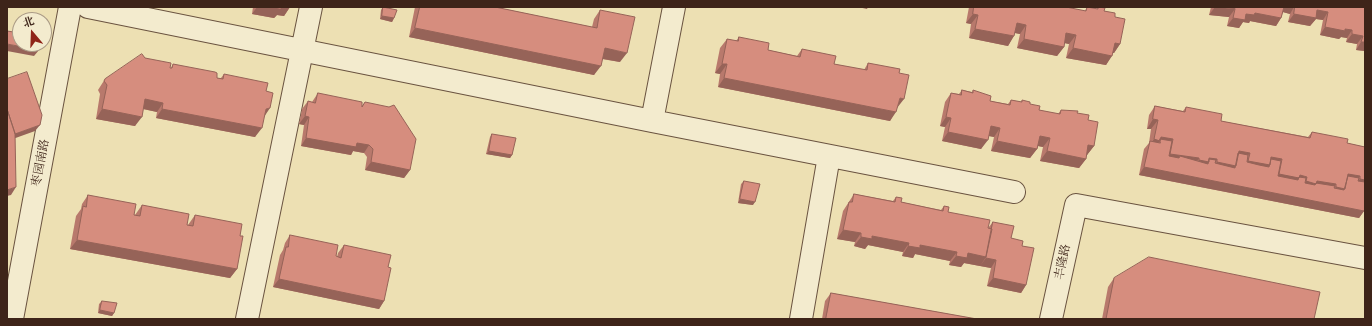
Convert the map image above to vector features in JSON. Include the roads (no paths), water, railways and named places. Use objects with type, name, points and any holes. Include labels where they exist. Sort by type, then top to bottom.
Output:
[{"type":"street","name":"枣园南路","points":[[12,319],[70,7]]},
{"type":"street","points":[[88,7],[652,121],[1014,192]]},
{"type":"street","points":[[247,319],[311,7]]},
{"type":"street","points":[[652,121],[674,7]]},
{"type":"street","points":[[801,319],[829,156]]},
{"type":"street","name":"丰隆路","points":[[1051,319],[1076,205],[1365,258]]}]
